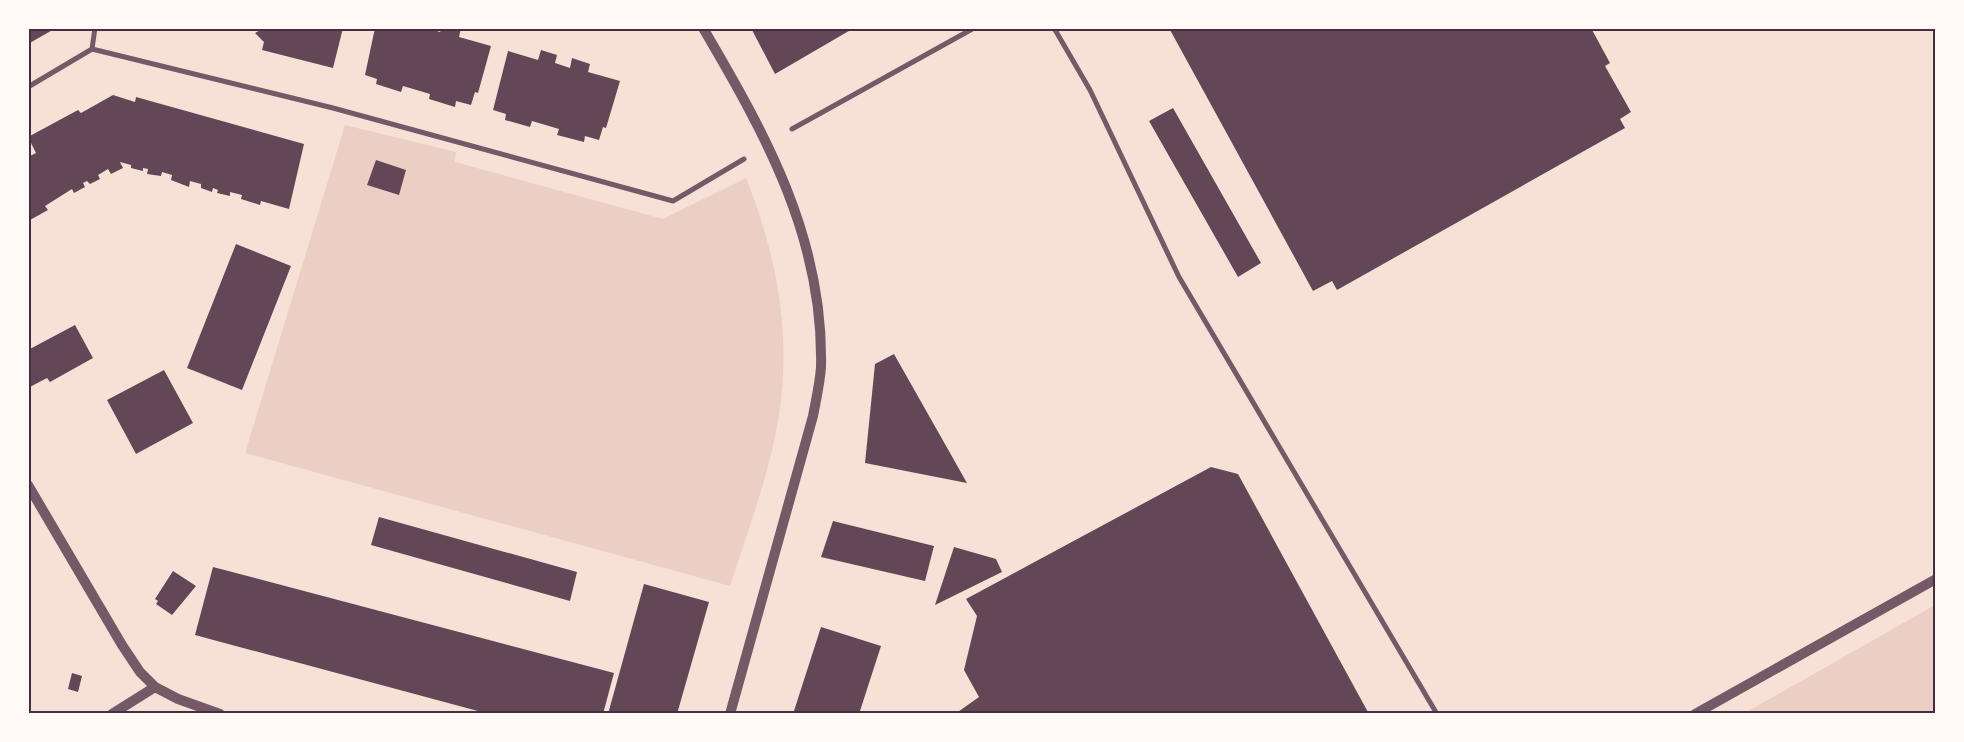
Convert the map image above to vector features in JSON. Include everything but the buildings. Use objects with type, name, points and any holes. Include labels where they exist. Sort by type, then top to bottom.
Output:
[{"type":"street","points":[[92,49],[94,28]]},
{"type":"street","points":[[703,28],[769,144],[792,198],[814,276],[821,368],[813,417],[730,714]]},
{"type":"street","points":[[792,129],[974,28]]},
{"type":"street","points":[[1054,28],[1090,90],[1179,277],[1437,714]]},
{"type":"street","points":[[28,87],[92,49],[333,108],[673,201],[744,159]]},
{"type":"street","points":[[28,485],[140,672],[155,687],[178,699],[220,714]]},
{"type":"street","points":[[1695,714],[1935,579]]},
{"type":"street","points":[[112,714],[155,687]]},
{"type":"shaded area","points":[[345,125],[456,152],[455,162],[663,219],[746,178],[766,235],[779,294],[784,354],[783,384],[770,458],[730,586],[245,453]]},
{"type":"shaded area","points":[[1935,605],[1935,713],[1745,713]]}]
